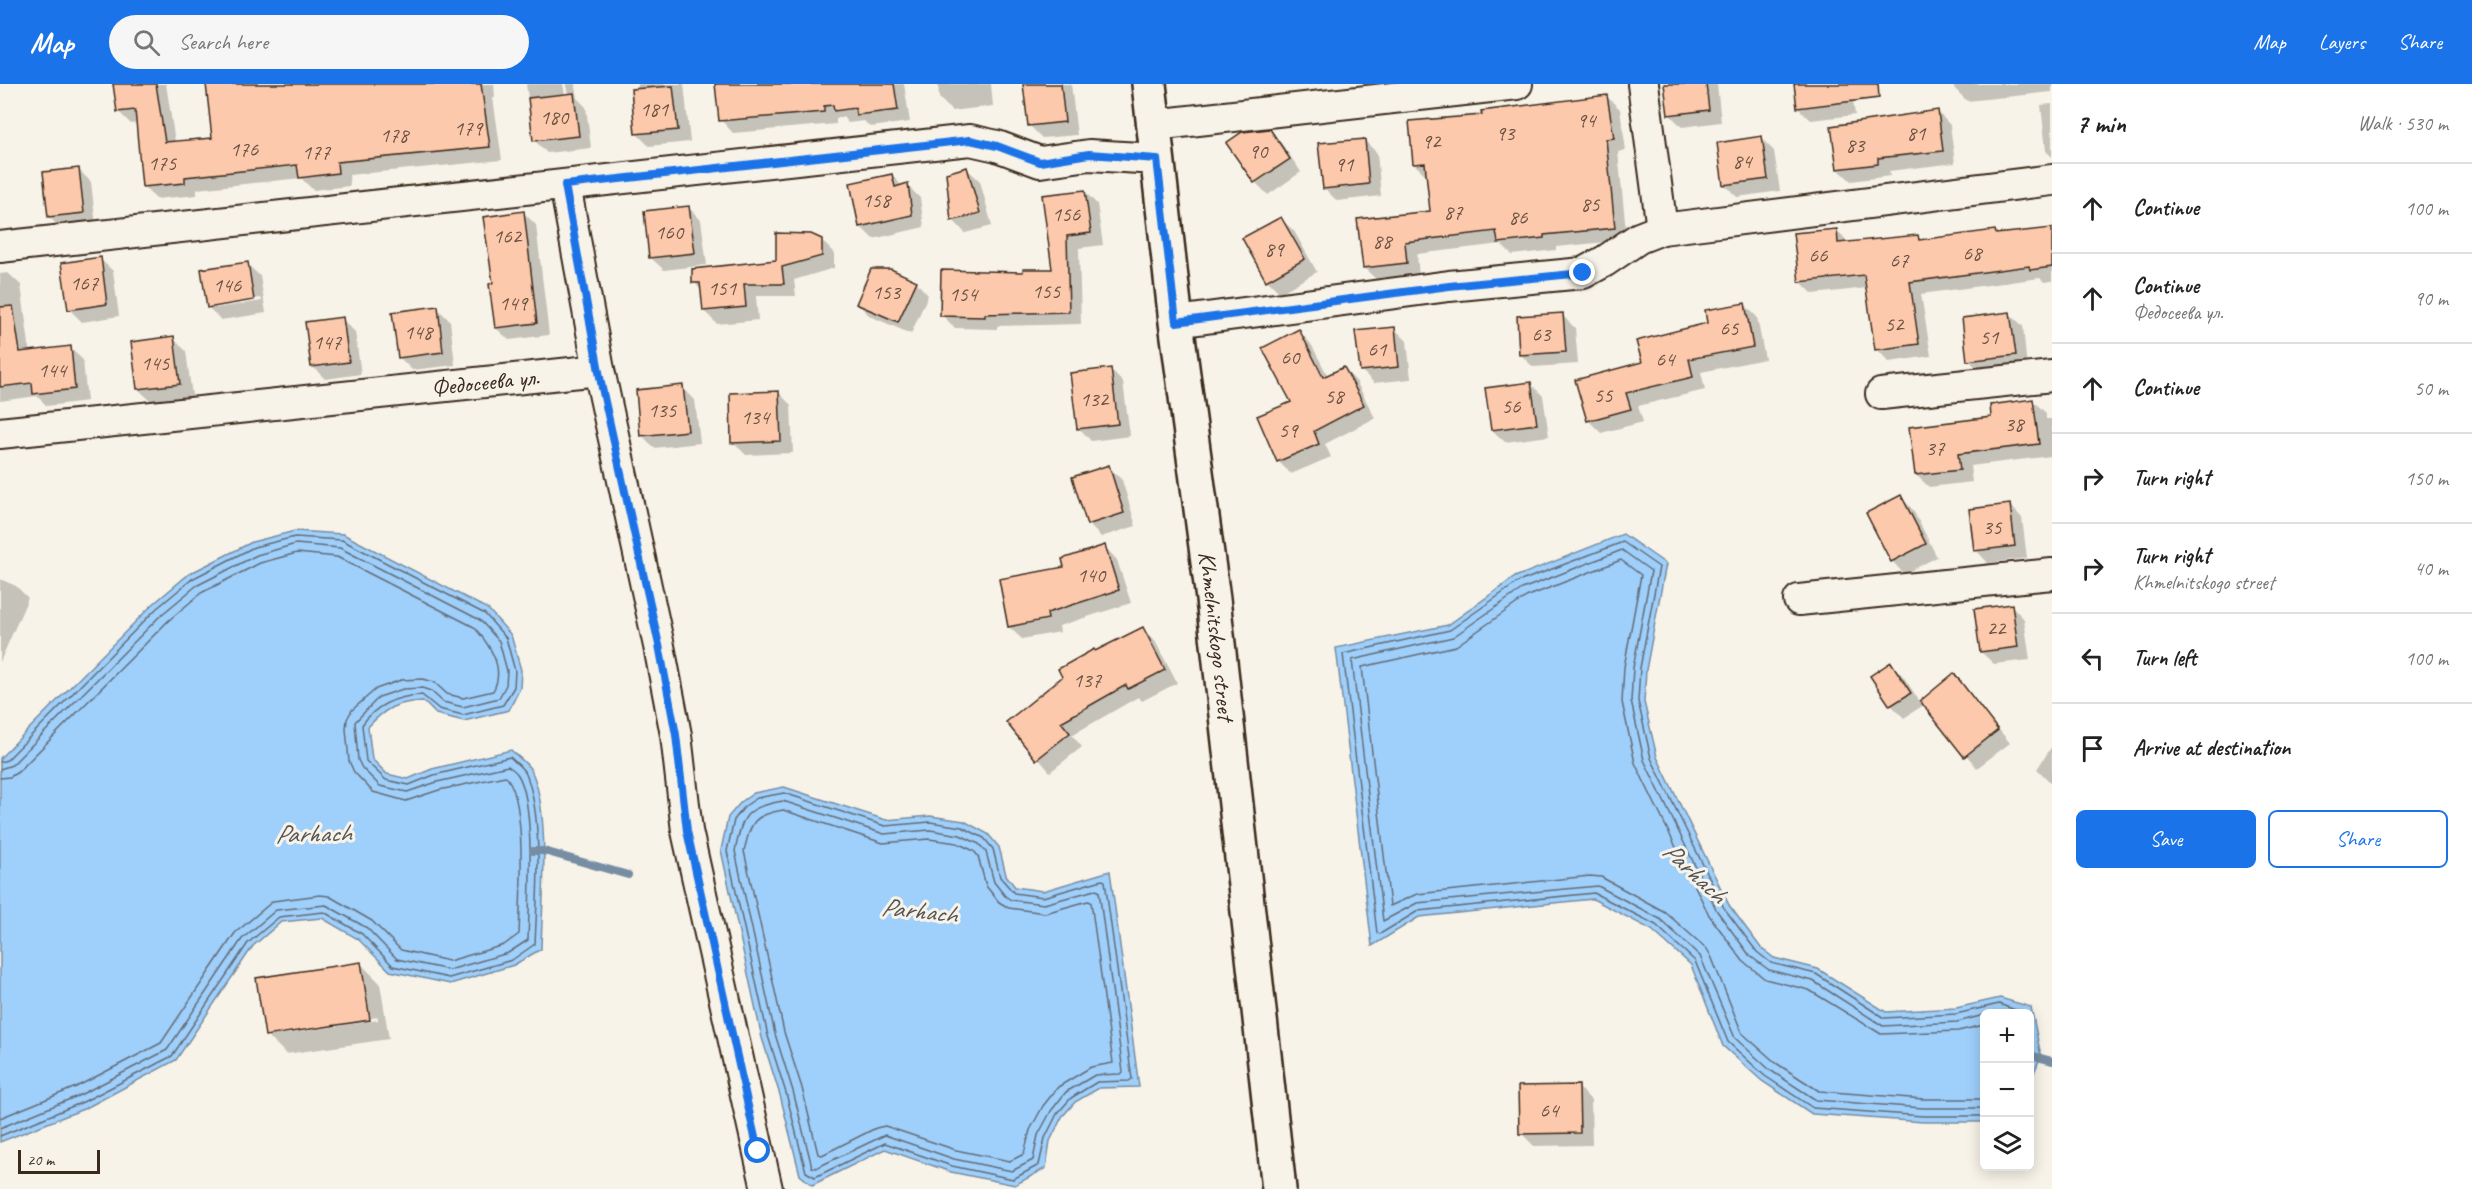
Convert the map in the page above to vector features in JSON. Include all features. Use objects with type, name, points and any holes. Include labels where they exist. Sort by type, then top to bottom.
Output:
[{"type":"street","name":"Khmelnitskogo street","points":[[1149,84],[1176,322],[1213,599],[1279,1189]]},
{"type":"street","points":[[1154,125],[1517,84]]},
{"type":"street","points":[[1643,84],[1662,229]]},
{"type":"street","points":[[0,247],[970,140],[997,146],[1040,162],[1089,154],[1157,159]]},
{"type":"street","points":[[1176,322],[1449,286],[1583,273],[1639,238],[1662,229],[2052,180]]},
{"type":"street","points":[[565,185],[599,370],[659,645],[676,735],[687,831],[767,1189]]},
{"type":"street","name":"Федосеева ул.","points":[[0,433],[599,370]]},
{"type":"street","points":[[1881,394],[2052,376]]},
{"type":"street","points":[[1799,600],[2052,574]]},
{"type":"water","points":[[295,531],[343,534],[488,609],[511,635],[521,670],[520,688],[509,710],[464,721],[436,714],[423,701],[414,702],[392,707],[368,727],[372,759],[387,774],[408,779],[432,769],[511,750],[529,767],[537,787],[543,832],[544,883],[541,949],[514,965],[450,984],[390,971],[358,939],[322,918],[281,922],[253,946],[176,1060],[86,1108],[0,1142],[0,758],[152,605],[189,574],[252,542]]},
{"type":"water","points":[[1623,534],[1666,564],[1646,670],[1644,702],[1657,757],[1729,905],[1761,948],[1774,958],[1818,969],[1886,1012],[1956,1008],[2000,998],[2031,1007],[2031,1009],[1980,1009],[1980,1122],[1923,1122],[1812,1114],[1762,1081],[1723,1046],[1691,965],[1652,930],[1593,899],[1419,917],[1372,946],[1336,648],[1448,625],[1515,577]]},
{"type":"water","points":[[784,787],[886,820],[930,816],[964,821],[988,834],[999,847],[1006,875],[1015,887],[1043,891],[1110,871],[1139,1087],[1099,1088],[1075,1102],[1062,1117],[1050,1141],[1046,1168],[1015,1185],[951,1172],[885,1149],[812,1185],[800,1175],[780,1095],[762,1038],[721,850],[728,817],[741,802],[754,793]]},
{"type":"water","points":[[2034,1022],[2041,1056],[2034,1073]]},
{"type":"building","points":[[113,84],[156,84],[165,142],[212,138],[206,84],[481,84],[490,147],[337,162],[338,173],[299,178],[297,165],[185,177],[185,183],[142,187],[135,110],[117,112]]},
{"type":"building","points":[[715,84],[894,84],[898,110],[856,115],[855,108],[834,111],[833,105],[824,106],[824,112],[719,121]]},
{"type":"building","points":[[1023,84],[1061,84],[1065,122],[1028,126]]},
{"type":"building","points":[[1664,84],[1706,84],[1709,110],[1668,115]]},
{"type":"building","points":[[1794,84],[1878,84],[1879,98],[1797,108]]},
{"type":"building","points":[[673,86],[678,130],[635,134],[631,89]]},
{"type":"building","points":[[574,93],[579,136],[533,141],[528,98]]},
{"type":"building","points":[[1607,95],[1614,138],[1606,139],[1615,228],[1544,235],[1544,238],[1498,243],[1496,231],[1405,242],[1407,263],[1363,268],[1357,219],[1430,211],[1425,163],[1413,164],[1409,121],[1482,115],[1481,111]]},
{"type":"building","points":[[1938,110],[1943,151],[1878,158],[1878,164],[1837,169],[1831,126]]},
{"type":"building","points":[[1270,129],[1290,159],[1254,183],[1226,143],[1242,132]]},
{"type":"building","points":[[1762,136],[1768,179],[1723,185],[1717,143]]},
{"type":"building","points":[[1365,139],[1369,184],[1323,189],[1318,143]]},
{"type":"building","points":[[967,167],[980,213],[951,221],[946,173]]},
{"type":"building","points":[[79,168],[84,213],[48,217],[43,172]]},
{"type":"building","points":[[892,174],[895,187],[908,183],[912,215],[859,227],[850,183]]},
{"type":"building","points":[[1085,190],[1091,233],[1067,236],[1069,312],[985,314],[985,317],[940,316],[941,270],[1023,272],[1023,269],[1052,269],[1042,195]]},
{"type":"building","points":[[689,206],[695,253],[649,258],[644,211]]},
{"type":"building","points":[[524,211],[537,323],[495,328],[489,284],[493,283],[483,217]]},
{"type":"building","points":[[1281,217],[1305,259],[1266,281],[1242,238]]},
{"type":"building","points":[[2052,228],[2052,267],[2030,270],[2029,266],[1910,282],[1919,344],[1875,350],[1864,275],[1799,282],[1793,233],[1837,229],[1838,243],[1918,235],[1919,240],[1995,230],[1996,234]]},
{"type":"building","points":[[776,233],[811,234],[822,239],[822,256],[782,267],[784,284],[744,284],[746,307],[703,311],[700,283],[692,283],[692,269],[776,260]]},
{"type":"building","points":[[101,257],[107,304],[68,310],[61,263]]},
{"type":"building","points":[[248,262],[254,300],[207,308],[201,269]]},
{"type":"building","points":[[871,269],[891,269],[917,281],[898,322],[856,304]]},
{"type":"building","points":[[1745,303],[1753,347],[1689,359],[1693,377],[1626,393],[1631,409],[1587,421],[1575,380],[1642,362],[1636,341],[1707,323],[1705,310]]},
{"type":"building","points":[[13,306],[20,352],[71,346],[75,389],[33,394],[32,383],[0,387],[0,307]]},
{"type":"building","points":[[438,306],[443,352],[398,358],[392,312]]},
{"type":"building","points":[[2010,312],[2016,355],[1967,361],[1962,318]]},
{"type":"building","points":[[1563,313],[1566,352],[1519,355],[1517,316]]},
{"type":"building","points":[[343,317],[349,362],[311,367],[305,322]]},
{"type":"building","points":[[1395,327],[1399,367],[1360,371],[1355,331]]},
{"type":"building","points":[[1299,329],[1323,377],[1344,367],[1364,405],[1314,431],[1319,444],[1277,462],[1257,416],[1291,402],[1262,348]]},
{"type":"building","points":[[174,336],[180,384],[137,389],[131,342]]},
{"type":"building","points":[[1111,368],[1118,424],[1077,429],[1070,373]]},
{"type":"building","points":[[1531,382],[1537,424],[1491,430],[1485,388]]},
{"type":"building","points":[[683,385],[688,431],[640,436],[636,390]]},
{"type":"building","points":[[779,391],[781,441],[731,443],[730,393]]},
{"type":"building","points":[[2033,399],[2039,444],[1958,454],[1960,470],[1915,475],[1909,427],[1991,417],[1990,405]]},
{"type":"building","points":[[1109,465],[1124,513],[1087,525],[1072,477]]},
{"type":"building","points":[[1901,495],[1926,544],[1891,562],[1866,513]]},
{"type":"building","points":[[2010,504],[2015,546],[1974,551],[1969,509]]},
{"type":"building","points":[[1105,545],[1119,590],[1047,613],[1048,619],[1008,627],[999,579],[1064,567],[1062,559]]},
{"type":"building","points":[[2012,604],[2018,647],[1980,652],[1974,609]]},
{"type":"building","points":[[1143,627],[1165,670],[1128,689],[1126,685],[1061,722],[1070,733],[1036,760],[1006,722],[1062,677],[1058,669],[1094,649],[1095,651]]},
{"type":"building","points":[[1891,662],[1911,693],[1890,706],[1870,676]]},
{"type":"building","points":[[1954,673],[1998,730],[1964,757],[1920,701]]},
{"type":"building","points":[[361,962],[370,1020],[265,1036],[256,978]]},
{"type":"building","points":[[1579,1085],[1580,1133],[1519,1134],[1518,1086]]},
{"type":"waterway","name":"Parhach","points":[[533,851],[544,851],[628,875]]},
{"type":"waterway","name":"Parhach","points":[[2034,1056],[2052,1061]]},
{"type":"route","points":[[758,1151],[687,831],[676,735],[659,645],[602,388],[565,185],[970,140],[997,146],[1040,162],[1089,154],[1157,159],[1176,322],[1449,286],[1583,273]]}]
